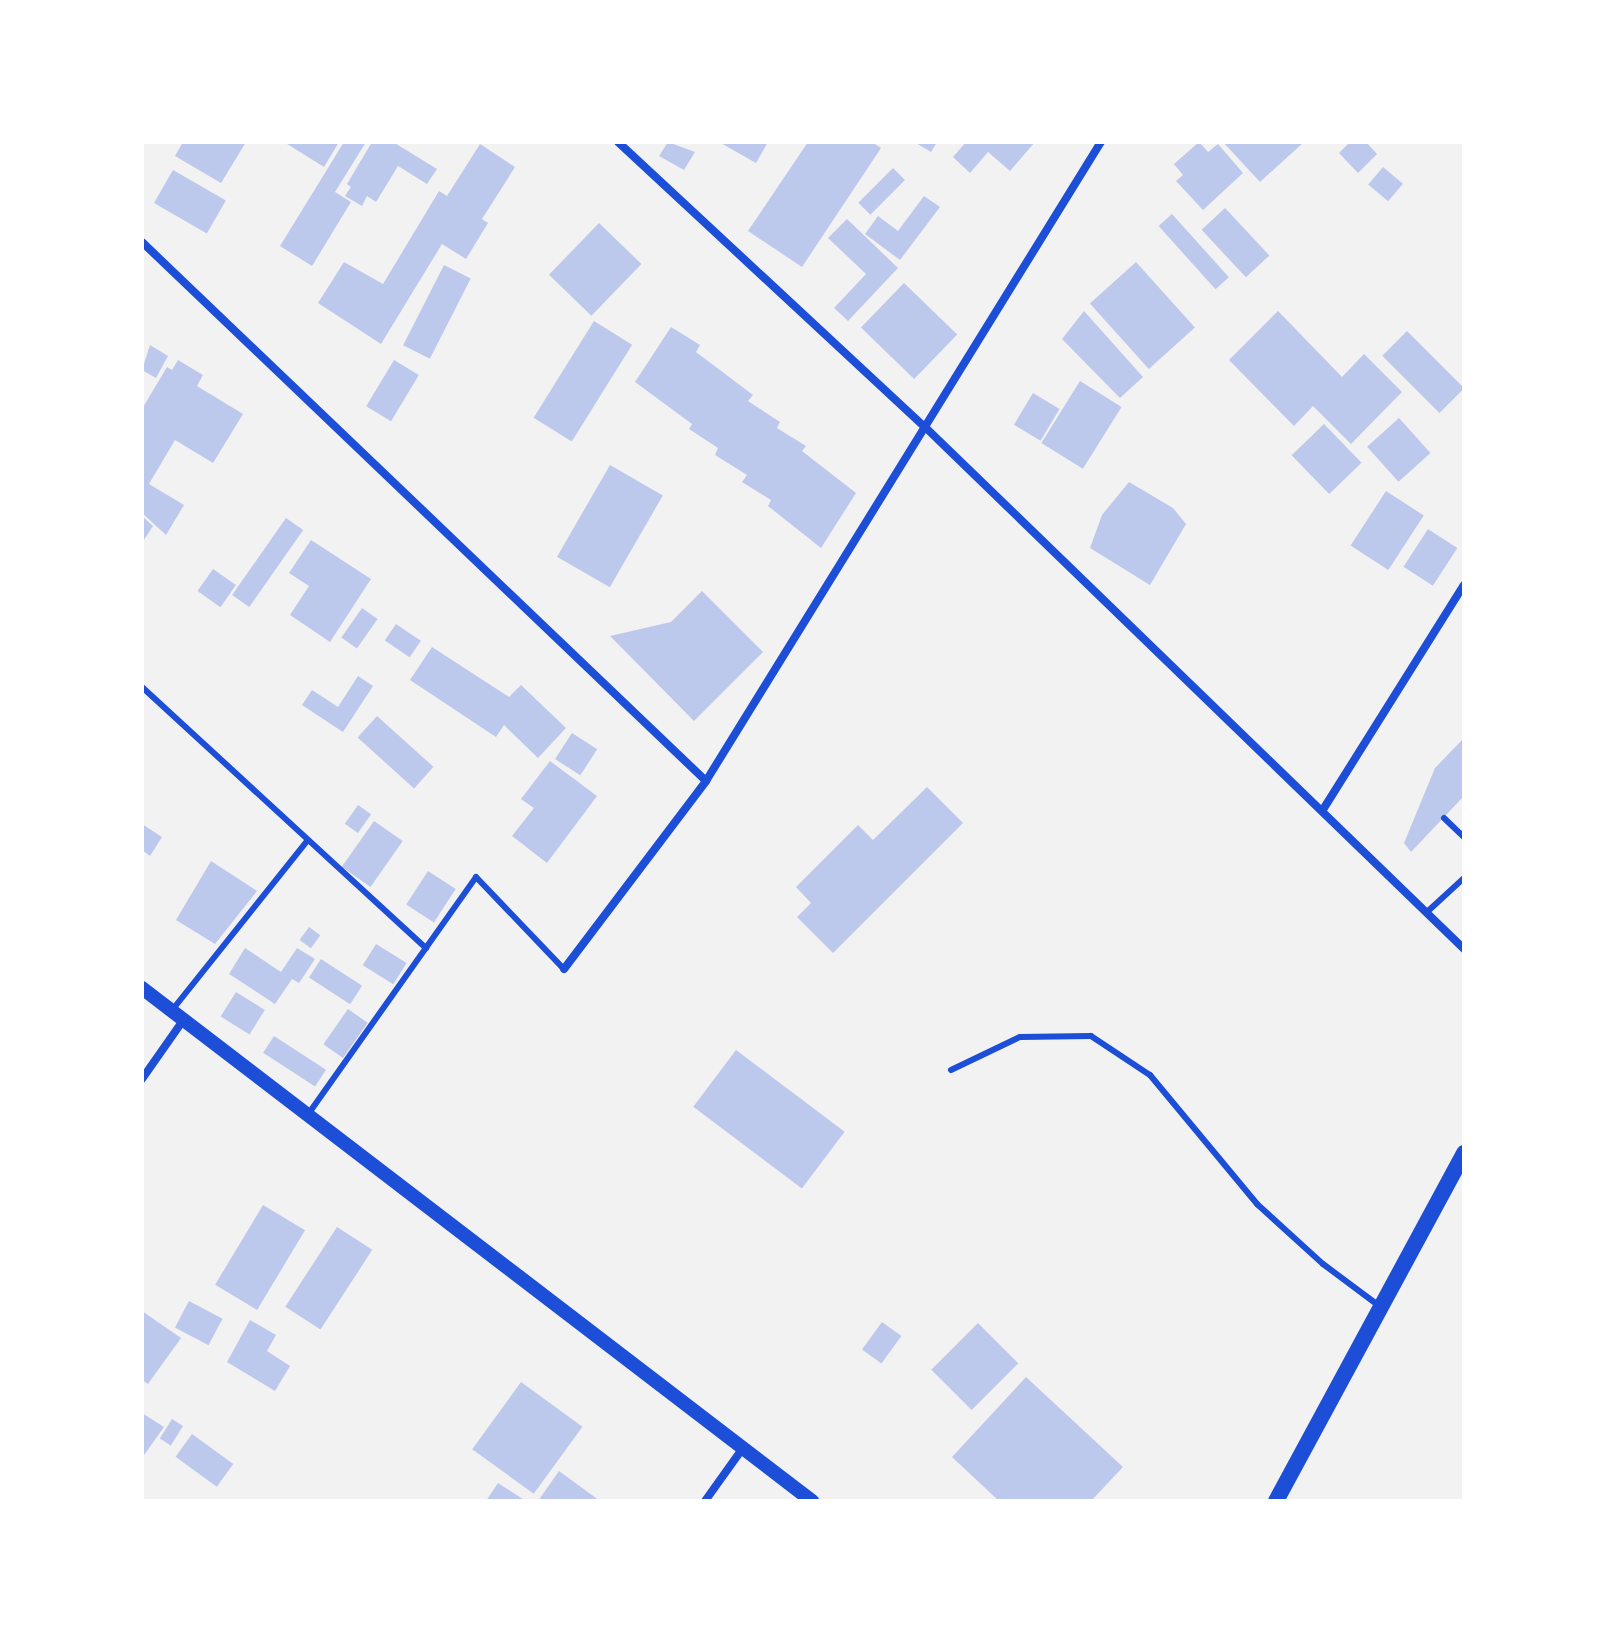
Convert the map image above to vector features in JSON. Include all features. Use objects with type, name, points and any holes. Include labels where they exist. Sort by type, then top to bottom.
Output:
[{"type":"main road","points":[[1276,1501],[1464,1153]]},
{"type":"street","points":[[618,142],[924,426],[1324,808],[1464,949]]},
{"type":"street","points":[[564,969],[706,781],[1101,142]]},
{"type":"street","points":[[142,242],[706,781]]},
{"type":"street","points":[[1324,808],[1464,585]]},
{"type":"street","points":[[142,988],[812,1501]]},
{"type":"street","points":[[142,1079],[178,1014]]},
{"type":"street","points":[[705,1501],[743,1448]]},
{"type":"lane","points":[[142,687],[426,948]]},
{"type":"lane","points":[[1444,818],[1464,837]]},
{"type":"lane","points":[[178,1014],[308,840]]},
{"type":"lane","points":[[309,1113],[476,877],[564,969]]},
{"type":"lane","points":[[1427,912],[1464,878]]},
{"type":"lane","points":[[951,1070],[1020,1037],[1091,1036],[1150,1075],[1257,1204],[1323,1264],[1381,1307]]},
{"type":"building","points":[[183,142],[246,142],[221,183],[175,156]]},
{"type":"building","points":[[284,142],[339,142],[324,167]]},
{"type":"building","points":[[344,142],[366,142],[335,192],[351,202],[312,266],[280,246]]},
{"type":"building","points":[[372,142],[393,142],[437,169],[427,184],[398,166],[376,202],[367,196],[362,206],[345,196],[351,187],[347,184]]},
{"type":"building","points":[[668,142],[695,152],[684,170],[659,156]]},
{"type":"building","points":[[719,142],[768,142],[756,163]]},
{"type":"building","points":[[808,142],[872,142],[881,148],[802,267],[748,231]]},
{"type":"building","points":[[914,142],[937,142],[931,152]]},
{"type":"building","points":[[966,142],[1035,142],[1010,171],[988,152],[970,173],[953,157]]},
{"type":"building","points":[[1199,142],[1208,152],[1218,144],[1243,173],[1203,210],[1176,181],[1183,175],[1174,164]]},
{"type":"building","points":[[1223,142],[1304,142],[1260,182]]},
{"type":"building","points":[[1350,142],[1366,142],[1377,154],[1358,173],[1339,153]]},
{"type":"building","points":[[480,144],[515,167],[482,219],[488,223],[466,259],[442,244],[381,344],[318,303],[344,262],[383,284],[439,191],[447,196]]},
{"type":"building","points":[[1383,167],[1403,184],[1388,201],[1368,185]]},
{"type":"building","points":[[893,168],[905,180],[870,215],[858,203]]},
{"type":"building","points":[[173,170],[226,200],[207,233],[154,203]]},
{"type":"building","points":[[924,196],[940,207],[900,260],[865,234],[878,216],[898,231]]},
{"type":"building","points":[[1225,208],[1269,256],[1246,277],[1202,230]]},
{"type":"building","points":[[1172,214],[1229,277],[1215,289],[1159,226]]},
{"type":"building","points":[[847,219],[898,268],[848,321],[834,308],[866,274],[828,238]]},
{"type":"building","points":[[599,223],[641,264],[591,316],[549,275]]},
{"type":"building","points":[[1136,262],[1195,327],[1149,369],[1090,303]]},
{"type":"building","points":[[444,265],[471,279],[430,359],[403,345]]},
{"type":"building","points":[[904,283],[957,334],[914,379],[861,328]]},
{"type":"building","points":[[1084,311],[1143,377],[1120,398],[1062,339]]},
{"type":"building","points":[[1278,311],[1342,377],[1364,354],[1402,392],[1351,444],[1313,406],[1294,426],[1229,360]]},
{"type":"building","points":[[594,321],[632,345],[572,442],[534,418]]},
{"type":"building","points":[[671,327],[700,345],[696,352],[753,395],[748,401],[780,422],[777,428],[806,446],[802,451],[856,493],[821,548],[768,506],[771,500],[742,482],[747,475],[715,455],[718,448],[689,429],[692,424],[635,382]]},
{"type":"building","points":[[1407,331],[1464,388],[1440,413],[1382,356]]},
{"type":"building","points":[[150,345],[168,356],[156,378],[142,370]]},
{"type":"building","points":[[178,360],[203,375],[197,386],[243,414],[213,463],[175,440],[149,484],[184,505],[166,535],[142,513],[142,409],[167,367],[172,370]]},
{"type":"building","points":[[394,360],[419,375],[391,421],[366,406]]},
{"type":"building","points":[[1080,381],[1122,407],[1083,469],[1041,443]]},
{"type":"building","points":[[1033,393],[1060,409],[1041,441],[1014,425]]},
{"type":"building","points":[[1399,418],[1430,453],[1398,482],[1367,447]]},
{"type":"building","points":[[1324,424],[1362,463],[1329,494],[1292,455]]},
{"type":"building","points":[[610,465],[663,496],[610,587],[557,557]]},
{"type":"building","points":[[1129,482],[1173,508],[1186,524],[1150,585],[1090,548],[1102,515]]},
{"type":"building","points":[[1386,491],[1424,516],[1388,570],[1351,546]]},
{"type":"building","points":[[142,516],[153,526],[142,543]]},
{"type":"building","points":[[286,518],[303,530],[249,607],[232,595]]},
{"type":"building","points":[[1428,529],[1457,548],[1433,586],[1403,567]]},
{"type":"building","points":[[311,540],[371,579],[330,642],[290,615],[309,586],[289,573]]},
{"type":"building","points":[[213,569],[236,585],[220,607],[198,591]]},
{"type":"building","points":[[702,591],[763,652],[694,721],[610,636],[671,622]]},
{"type":"building","points":[[362,608],[378,619],[357,648],[341,637]]},
{"type":"building","points":[[396,624],[421,641],[410,657],[385,641]]},
{"type":"building","points":[[432,647],[509,697],[521,685],[566,728],[538,758],[504,725],[496,737],[410,680]]},
{"type":"building","points":[[358,676],[373,686],[343,732],[302,705],[312,690],[338,707]]},
{"type":"building","points":[[377,716],[433,767],[414,788],[358,738]]},
{"type":"building","points":[[572,733],[597,749],[580,775],[555,759]]},
{"type":"building","points":[[1464,738],[1464,796],[1411,852],[1404,843],[1435,768]]},
{"type":"building","points":[[550,761],[597,796],[547,863],[512,836],[534,808],[521,799]]},
{"type":"building","points":[[927,787],[963,823],[833,953],[797,917],[811,903],[796,887],[858,825],[873,840]]},
{"type":"building","points":[[358,805],[371,814],[358,833],[345,824]]},
{"type":"building","points":[[374,821],[403,841],[371,887],[342,867]]},
{"type":"building","points":[[142,824],[162,837],[150,856],[142,850]]},
{"type":"building","points":[[211,861],[257,891],[215,944],[176,920]]},
{"type":"building","points":[[428,871],[456,889],[434,923],[406,905]]},
{"type":"building","points":[[309,927],[320,935],[311,948],[300,940]]},
{"type":"building","points":[[376,944],[407,963],[393,984],[363,965]]},
{"type":"building","points":[[245,948],[281,972],[297,948],[315,959],[299,983],[292,979],[275,1004],[229,974]]},
{"type":"building","points":[[321,959],[362,986],[350,1004],[309,977]]},
{"type":"building","points":[[236,992],[265,1010],[249,1035],[221,1017]]},
{"type":"building","points":[[348,1009],[368,1023],[343,1058],[323,1044]]},
{"type":"building","points":[[274,1036],[326,1070],[315,1087],[263,1053]]},
{"type":"building","points":[[736,1050],[845,1132],[802,1189],[693,1107]]},
{"type":"building","points":[[263,1205],[305,1230],[257,1310],[215,1285]]},
{"type":"building","points":[[337,1227],[372,1250],[320,1330],[285,1307]]},
{"type":"building","points":[[189,1301],[223,1319],[208,1345],[175,1327]]},
{"type":"building","points":[[142,1311],[181,1338],[148,1384],[142,1380]]},
{"type":"building","points":[[250,1320],[276,1335],[267,1351],[290,1366],[275,1391],[227,1362]]},
{"type":"building","points":[[882,1322],[901,1336],[881,1364],[862,1350]]},
{"type":"building","points":[[978,1323],[1018,1363],[972,1410],[931,1370]]},
{"type":"building","points":[[1026,1377],[1123,1467],[1091,1501],[999,1501],[952,1457]]},
{"type":"building","points":[[521,1382],[582,1427],[534,1494],[472,1449]]},
{"type":"building","points":[[142,1413],[164,1427],[142,1458]]},
{"type":"building","points":[[172,1419],[183,1426],[171,1445],[160,1439]]},
{"type":"building","points":[[192,1434],[233,1464],[217,1487],[176,1457]]},
{"type":"building","points":[[559,1471],[600,1501],[538,1501]]},
{"type":"building","points":[[498,1483],[526,1501],[486,1501]]}]
